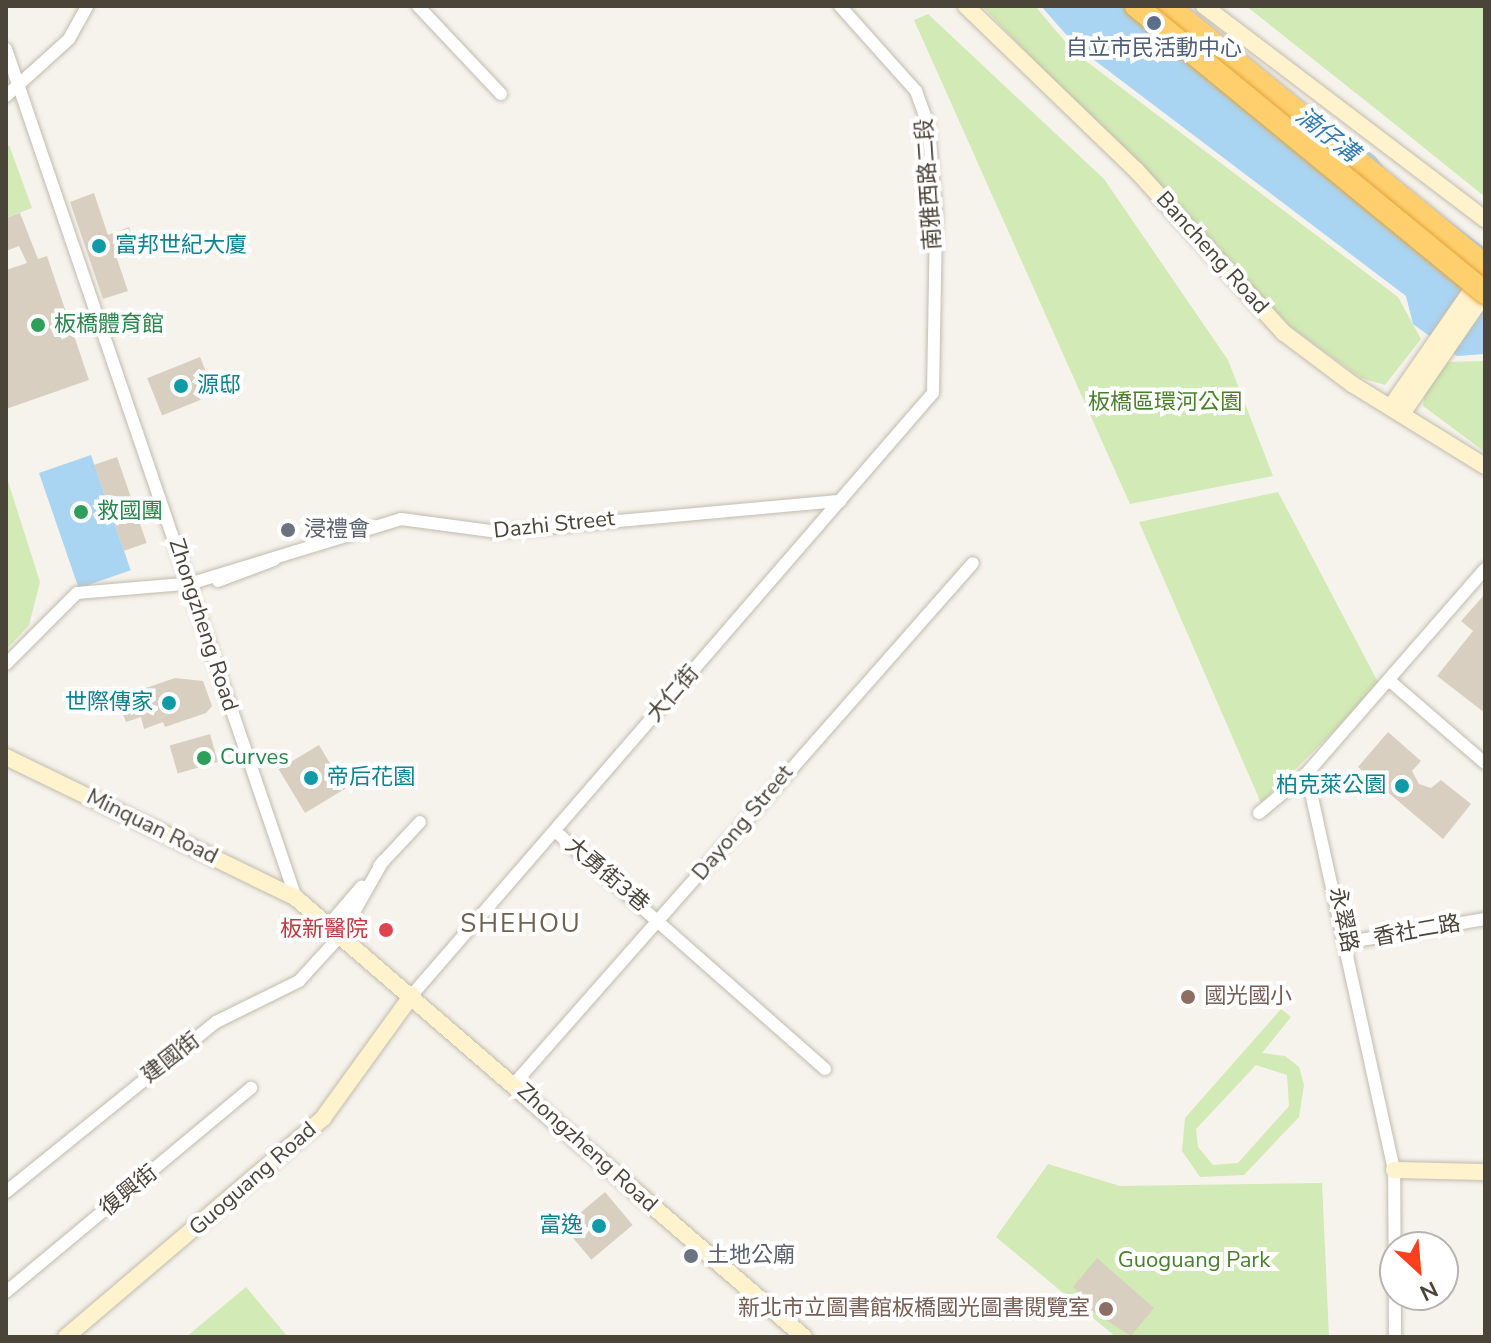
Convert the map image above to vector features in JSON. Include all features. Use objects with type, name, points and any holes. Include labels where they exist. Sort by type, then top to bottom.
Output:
[{"type":"highway","points":[[1136,6],[1485,293]]},
{"type":"highway","points":[[1168,6],[1485,268]]},
{"type":"street","points":[[6,96],[17,80],[69,39],[87,6]]},
{"type":"street","points":[[418,6],[501,94]]},
{"type":"street","name":"南雅西路二段","points":[[840,6],[916,91],[928,124],[936,214],[933,393]]},
{"type":"street","name":"Bancheng Road","points":[[966,6],[1136,170],[1284,333],[1352,384],[1398,408],[1485,466]]},
{"type":"street","points":[[1204,6],[1485,219]]},
{"type":"street","name":"Zhongzheng Road","points":[[6,49],[296,898],[412,995],[801,1336]]},
{"type":"street","points":[[1398,408],[1485,268]]},
{"type":"street","points":[[1436,347],[1485,293]]},
{"type":"street","name":"大仁街","points":[[412,995],[933,393]]},
{"type":"street","name":"Dazhi Street","points":[[6,664],[77,593],[189,584],[401,519],[498,532],[841,501]]},
{"type":"street","name":"Dayong Street","points":[[514,1084],[973,563]]},
{"type":"street","points":[[1259,813],[1307,773],[1391,682],[1485,569]]},
{"type":"street","points":[[1391,682],[1485,763]]},
{"type":"street","name":"Minquan Road","points":[[6,757],[296,898]]},
{"type":"street","name":"永翠路","points":[[1307,773],[1349,942],[1394,1170],[1395,1337]]},
{"type":"street","name":"建國街","points":[[6,1192],[216,1022],[299,981],[383,861],[420,822]]},
{"type":"street","name":"大勇街3巷","points":[[555,831],[659,919],[825,1069]]},
{"type":"street","name":"香社二路","points":[[1349,942],[1485,919]]},
{"type":"street","name":"Guoguang Road","points":[[66,1337],[323,1118],[412,995]]},
{"type":"street","name":"復興街","points":[[6,1292],[251,1088]]},
{"type":"street","points":[[1394,1170],[1485,1172]]},
{"type":"green space","points":[[982,6],[1035,6],[1074,52],[1398,297],[1421,339],[1385,385],[1361,378],[1291,327]]},
{"type":"green space","points":[[1246,6],[1485,6],[1485,197],[1386,117]]},
{"type":"green space","name":"板橋區環河公園","points":[[928,14],[1104,179],[1228,360],[1273,476],[1130,504],[914,20]]},
{"type":"green space","points":[[9,145],[32,208],[6,218],[6,148]]},
{"type":"green space","points":[[1485,361],[1485,452],[1423,406],[1426,385],[1445,362]]},
{"type":"green space","points":[[6,475],[40,582],[29,625],[6,650]]},
{"type":"green space","points":[[1278,492],[1380,686],[1261,803],[1139,522]]},
{"type":"green space","points":[[1281,1009],[1291,1017],[1262,1053],[1285,1056],[1299,1067],[1304,1085],[1299,1117],[1244,1175],[1200,1177],[1182,1151],[1185,1118]],"holes":[[[1256,1065],[1287,1075],[1289,1106],[1238,1163],[1213,1165],[1198,1147],[1196,1129]]]},
{"type":"green space","name":"Guoguang Park","points":[[1048,1164],[1120,1186],[1322,1183],[1329,1337],[1116,1337],[996,1237]]},
{"type":"green space","points":[[246,1287],[287,1336],[186,1337]]},
{"type":"water","name":"湳仔溝","points":[[1041,6],[1159,6],[1375,156],[1392,178],[1485,248],[1485,354],[1457,356],[1413,324],[1406,296],[1077,47]]},
{"type":"water","name":"救國團","points":[[91,455],[131,570],[79,588],[39,473]]},
{"type":"building","name":"富邦世紀大廈","points":[[94,193],[108,235],[129,227],[134,242],[114,250],[128,291],[103,299],[70,202]]},
{"type":"building","name":"板橋體育館","points":[[20,213],[38,259],[47,256],[89,380],[6,409],[6,270],[27,263],[19,246],[6,251],[6,218]]},
{"type":"building","name":"源邸","points":[[200,357],[215,394],[162,415],[147,378]]},
{"type":"building","points":[[117,457],[147,543],[124,551],[94,465]]},
{"type":"building","points":[[1485,594],[1485,713],[1437,676],[1473,631],[1461,621]]},
{"type":"building","name":"世際傳家","points":[[175,678],[203,681],[212,706],[206,713],[165,727],[163,722],[144,729],[141,717],[126,722],[120,706],[141,696],[140,690]]},
{"type":"building","name":"柏克萊公園","points":[[1388,732],[1421,761],[1412,771],[1419,784],[1431,788],[1441,780],[1471,804],[1443,839],[1358,767]]},
{"type":"building","points":[[210,734],[218,762],[178,773],[170,746]]},
{"type":"building","name":"帝后花園","points":[[319,745],[345,789],[305,813],[279,769]]},
{"type":"building","name":"富逸","points":[[605,1192],[633,1225],[591,1260],[564,1227]]},
{"type":"building","points":[[1097,1258],[1154,1308],[1131,1336],[1084,1306],[1089,1302],[1073,1287]]},
{"type":"place","name":"自立市民活動中心","points":[[1154,23]]},
{"type":"place","name":"富邦世紀大廈","points":[[99,246]]},
{"type":"place","name":"板橋體育館","points":[[38,325]]},
{"type":"place","name":"源邸","points":[[181,386]]},
{"type":"place","name":"救國團","points":[[81,512]]},
{"type":"place","name":"浸禮會","points":[[288,530]]},
{"type":"place","name":"世際傳家","points":[[169,703]]},
{"type":"place","name":"Curves","points":[[204,758]]},
{"type":"place","name":"帝后花園","points":[[311,778]]},
{"type":"place","name":"柏克萊公園","points":[[1402,786]]},
{"type":"place","name":"板新醫院","points":[[386,930]]},
{"type":"place","name":"國光國小","points":[[1188,997]]},
{"type":"place","name":"富逸","points":[[599,1226]]},
{"type":"place","name":"土地公廟","points":[[691,1256]]},
{"type":"place","name":"新北市立圖書館板橋國光圖書閱覽室","points":[[1106,1309]]},
{"type":"district","name":"SHEHOU","points":[[521,924]]}]
